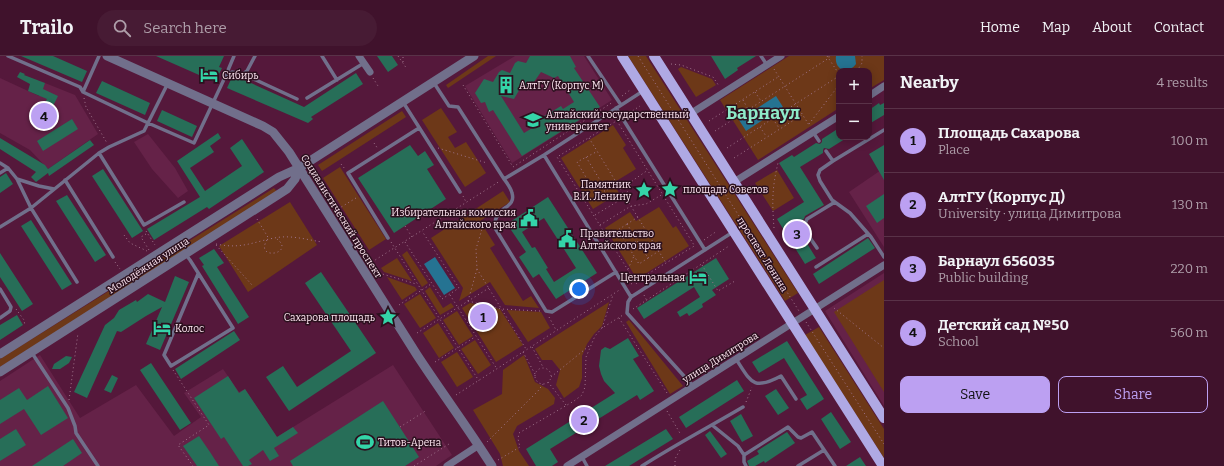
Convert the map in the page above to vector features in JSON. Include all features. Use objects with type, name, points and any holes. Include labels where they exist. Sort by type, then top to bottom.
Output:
[{"type":"main road","name":"проспект Ленина","points":[[622,56],[883,466]]},
{"type":"main road","name":"проспект Ленина","points":[[654,56],[884,418]]},
{"type":"street","name":"Социалистический проспект","points":[[107,56],[121,59],[168,84],[263,126],[273,132],[299,168],[448,402],[483,443],[495,463]]},
{"type":"street","name":"Молодёжная улица","points":[[0,354],[279,177],[299,168],[474,56]]},
{"type":"street","points":[[690,114],[781,56]]},
{"type":"street","points":[[362,59],[370,72]]},
{"type":"street","points":[[872,94],[884,86]]},
{"type":"street","points":[[734,182],[836,118]]},
{"type":"street","name":"Молодёжная улица","points":[[0,372],[287,189],[295,179],[299,168]]},
{"type":"street","name":"улица Димитрова","points":[[567,466],[884,265]]},
{"type":"street","points":[[448,466],[483,443]]},
{"type":"lane","points":[[8,56],[80,87],[83,92],[148,123],[194,142],[234,56]]},
{"type":"lane","points":[[83,92],[99,56]]},
{"type":"lane","points":[[243,74],[247,71],[254,56]]},
{"type":"lane","points":[[322,56],[338,80]]},
{"type":"lane","points":[[588,56],[621,106]]},
{"type":"lane","points":[[762,56],[769,64]]},
{"type":"lane","points":[[308,98],[338,80],[362,59]]},
{"type":"lane","points":[[226,75],[232,72],[243,74],[297,99]]},
{"type":"lane","points":[[433,82],[449,106],[458,107],[512,191],[513,197],[510,204],[497,213],[494,220],[495,228],[546,311],[552,312],[616,272]]},
{"type":"lane","points":[[0,227],[31,208],[98,153],[109,146],[144,131],[168,84]]},
{"type":"lane","points":[[504,178],[544,155],[644,90]]},
{"type":"lane","points":[[403,102],[460,192]]},
{"type":"lane","points":[[616,108],[705,250]]},
{"type":"lane","points":[[388,238],[348,173],[419,128]]},
{"type":"lane","points":[[884,130],[833,161],[820,170],[818,175],[820,181],[835,202],[850,213],[868,234],[884,257]]},
{"type":"lane","points":[[813,132],[819,141]]},
{"type":"lane","points":[[826,151],[833,161]]},
{"type":"lane","points":[[98,153],[144,225],[184,202]]},
{"type":"lane","points":[[544,155],[631,297]]},
{"type":"lane","points":[[0,163],[8,168],[17,178],[31,208],[77,282]]},
{"type":"lane","points":[[0,174],[8,168]]},
{"type":"lane","points":[[17,178],[39,186],[54,189]]},
{"type":"lane","points":[[65,180],[113,257]]},
{"type":"lane","points":[[817,248],[805,228],[805,222],[807,219],[835,202]]},
{"type":"lane","points":[[693,386],[627,313],[628,302],[631,297],[641,290],[734,232]]},
{"type":"lane","points":[[816,267],[868,234]]},
{"type":"lane","points":[[186,254],[233,328],[171,366],[164,355],[198,274]]},
{"type":"lane","points":[[0,289],[11,307],[10,311],[0,318]]},
{"type":"lane","points":[[32,352],[68,408],[76,433],[98,466]]},
{"type":"lane","points":[[736,359],[750,381],[754,383],[768,383],[781,376],[796,399]]},
{"type":"lane","points":[[642,466],[684,440],[712,426],[743,407]]},
{"type":"lane","points":[[712,426],[738,446],[744,455],[744,462],[746,466]]},
{"type":"lane","points":[[744,455],[788,427],[798,437],[802,438],[812,432],[835,466]]},
{"type":"lane","points":[[798,466],[824,450]]},
{"type":"lane","points":[[582,457],[587,466]]},
{"type":"path","points":[[398,56],[407,69]]},
{"type":"path","points":[[402,62],[403,56]]},
{"type":"path","points":[[638,56],[884,444]]},
{"type":"path","points":[[859,68],[862,63],[862,56]]},
{"type":"path","points":[[715,130],[828,57],[836,70]]},
{"type":"path","points":[[672,64],[681,65],[713,77],[719,86]]},
{"type":"path","points":[[769,64],[785,86],[813,132]]},
{"type":"path","points":[[370,72],[378,86]]},
{"type":"path","points":[[709,121],[778,77]]},
{"type":"path","points":[[727,148],[836,77]]},
{"type":"path","points":[[463,85],[513,167],[630,90]]},
{"type":"path","points":[[809,125],[836,89]]},
{"type":"path","points":[[83,92],[86,107],[109,146]]},
{"type":"path","points":[[755,92],[761,101]]},
{"type":"path","points":[[742,100],[749,109]]},
{"type":"path","points":[[640,106],[557,157],[647,301]]},
{"type":"path","points":[[734,158],[803,114]]},
{"type":"path","points":[[772,119],[779,129]]},
{"type":"path","points":[[617,121],[695,246]]},
{"type":"path","points":[[760,127],[766,137]]},
{"type":"path","points":[[589,138],[666,263]]},
{"type":"path","points":[[374,142],[380,152]]},
{"type":"path","points":[[430,145],[496,165]]},
{"type":"path","points":[[597,151],[577,162],[593,189],[598,196],[617,184]]},
{"type":"path","points":[[586,157],[606,190]]},
{"type":"path","points":[[774,228],[772,186],[778,162]]},
{"type":"path","points":[[594,216],[625,197],[632,181],[648,170]]},
{"type":"path","points":[[372,262],[504,178]]},
{"type":"path","points":[[460,192],[467,202]]},
{"type":"path","points":[[338,209],[361,194]]},
{"type":"path","points":[[600,225],[631,206],[646,204],[663,194]]},
{"type":"path","points":[[468,301],[477,269],[476,249],[482,228],[497,213]]},
{"type":"path","points":[[638,218],[618,230],[638,264],[659,251]]},
{"type":"path","points":[[257,219],[269,240]]},
{"type":"path","points":[[627,224],[648,258]]},
{"type":"path","points":[[144,225],[155,246]]},
{"type":"path","points":[[405,226],[412,237]]},
{"type":"path","points":[[405,241],[442,299],[459,288],[422,230]]},
{"type":"path","points":[[456,395],[624,287],[636,282],[717,231]]},
{"type":"path","points":[[124,235],[130,243],[149,251],[142,237],[147,233]]},
{"type":"path","points":[[607,237],[621,235]]},
{"type":"path","points":[[252,285],[216,244],[228,247],[246,246],[282,237],[322,242]]},
{"type":"path","points":[[269,240],[265,244],[266,249],[269,253],[274,254],[279,252],[281,247],[280,242],[276,238]]},
{"type":"path","points":[[388,238],[479,381]]},
{"type":"path","points":[[628,246],[637,240]]},
{"type":"path","points":[[495,463],[520,446],[518,439],[519,433],[582,395],[585,387],[586,357],[595,336],[602,328],[647,301],[729,246]]},
{"type":"path","points":[[628,269],[634,256]]},
{"type":"path","points":[[116,263],[119,267]]},
{"type":"path","points":[[702,265],[718,291],[735,281]]},
{"type":"path","points":[[477,269],[527,349]]},
{"type":"path","points":[[379,273],[418,285]]},
{"type":"path","points":[[399,305],[432,284]]},
{"type":"path","points":[[417,334],[489,288]]},
{"type":"path","points":[[449,294],[497,369]]},
{"type":"path","points":[[602,328],[614,294]]},
{"type":"path","points":[[468,301],[501,309],[546,311],[557,331]]},
{"type":"path","points":[[11,307],[17,309],[24,320],[25,326]]},
{"type":"path","points":[[834,308],[884,348]]},
{"type":"path","points":[[618,318],[668,395]]},
{"type":"path","points":[[68,408],[78,333]]},
{"type":"path","points":[[435,362],[476,336]]},
{"type":"path","points":[[550,377],[590,346]]},
{"type":"path","points":[[483,443],[538,391],[543,384],[548,382],[550,377],[549,370],[544,368],[531,347]]},
{"type":"path","points":[[523,352],[535,374],[536,380],[543,384]]},
{"type":"path","points":[[171,366],[209,425],[178,445],[193,466]]},
{"type":"path","points":[[535,374],[539,369],[544,368]]},
{"type":"path","points":[[548,382],[566,406]]},
{"type":"path","points":[[743,407],[754,383]]},
{"type":"path","points":[[663,405],[685,442],[675,459],[675,466]]},
{"type":"path","points":[[400,427],[427,410]]},
{"type":"path","points":[[414,466],[449,444]]},
{"type":"shaded area","points":[[488,56],[496,56],[448,88],[446,85]]},
{"type":"shaded area","name":"Алтайский государственный университет","points":[[515,56],[584,56],[612,100],[512,163],[465,86]]},
{"type":"shaded area","points":[[628,56],[646,56],[798,293],[785,301]]},
{"type":"shaded area","points":[[789,56],[884,56],[884,80],[872,87],[872,68],[836,68],[836,110],[758,160],[720,100]]},
{"type":"shaded area","points":[[681,67],[712,79],[716,85],[696,97],[678,69]]},
{"type":"shaded area","points":[[0,78],[39,96],[45,83],[75,95],[98,134],[48,169],[30,150],[0,133]]},
{"type":"shaded area","points":[[441,108],[457,132],[448,137],[455,148],[466,142],[486,173],[465,187],[422,120]]},
{"type":"shaded area","points":[[402,111],[406,117],[322,171],[318,165]]},
{"type":"shaded area","points":[[613,125],[626,145],[623,148],[636,169],[613,183],[619,193],[593,209],[561,158]]},
{"type":"shaded area","points":[[148,134],[175,168],[188,191],[178,198],[152,169],[134,142]]},
{"type":"shaded area","points":[[340,167],[386,239],[369,250],[323,178]]},
{"type":"shaded area","points":[[884,168],[884,247],[849,192]]},
{"type":"shaded area","points":[[777,170],[794,198],[773,211],[755,183]]},
{"type":"shaded area","points":[[274,188],[277,192],[0,367],[0,359]]},
{"type":"shaded area","points":[[503,191],[510,202],[480,221],[495,245],[490,248],[523,301],[531,296],[539,308],[505,305],[490,282],[459,301],[463,288],[431,238]]},
{"type":"shaded area","points":[[290,202],[317,245],[248,292],[219,246]]},
{"type":"shaded area","points":[[659,207],[673,228],[676,226],[689,246],[637,279],[605,228],[630,212],[636,221]]},
{"type":"shaded area","points":[[407,251],[428,283],[422,287],[402,255]]},
{"type":"shaded area","points":[[397,258],[412,281],[384,272],[381,268]]},
{"type":"shaded area","points":[[884,273],[884,406],[825,311]]},
{"type":"shaded area","points":[[387,277],[415,287],[417,290],[402,300]]},
{"type":"shaded area","points":[[884,280],[884,392],[834,312]]},
{"type":"shaded area","points":[[430,287],[443,308],[451,303],[454,307],[440,315],[425,291]]},
{"type":"shaded area","points":[[420,294],[436,318],[420,328],[404,304]]},
{"type":"shaded area","points":[[609,302],[602,326],[587,344],[582,356],[582,378],[579,387],[564,398],[556,385],[560,370],[552,360],[542,360],[535,349]]},
{"type":"shaded area","points":[[470,303],[500,309],[523,345],[496,362],[462,308]]},
{"type":"shaded area","points":[[507,310],[541,312],[550,328],[528,342]]},
{"type":"shaded area","points":[[457,311],[473,336],[459,345],[443,320]]},
{"type":"shaded area","points":[[629,320],[683,386],[670,394],[626,322]]},
{"type":"shaded area","points":[[438,323],[454,348],[439,358],[423,333]]},
{"type":"shaded area","points":[[819,327],[884,429],[884,458],[805,335]]},
{"type":"shaded area","points":[[475,340],[491,365],[478,374],[461,349]]},
{"type":"shaded area","points":[[457,352],[473,377],[457,387],[441,362]]},
{"type":"shaded area","points":[[40,355],[80,418],[136,385],[174,436],[201,417],[184,393],[223,369],[239,392],[245,389],[277,437],[393,365],[452,455],[436,466],[0,466],[0,381]]},
{"type":"shaded area","points":[[524,355],[535,382],[548,389],[555,398],[554,404],[517,426],[513,434],[519,451],[529,466],[503,466],[500,454],[473,410],[502,394],[503,370]]},
{"type":"water","points":[[836,56],[855,56],[856,64],[851,68],[839,68],[836,61]]},
{"type":"water","points":[[776,96],[783,107],[746,131],[739,120]]},
{"type":"water","points":[[435,257],[455,288],[444,295],[424,264]]},
{"type":"building","points":[[21,56],[53,56],[87,71],[82,82]]},
{"type":"building","name":"Сибирь","points":[[156,56],[224,56],[219,67],[222,68],[215,82]]},
{"type":"building","points":[[377,56],[392,56],[398,65],[388,72]]},
{"type":"building","points":[[530,56],[570,56],[576,67],[574,68],[600,107],[522,156],[493,110],[489,112],[485,102],[481,103],[475,93],[484,79],[493,82],[502,70],[510,73],[515,63],[518,61],[526,63]],"holes":[[[541,72],[554,78],[558,76],[574,102],[563,109],[561,106],[536,121],[539,124],[524,133],[501,96],[514,99],[521,87],[529,89]]]},
{"type":"building","points":[[711,56],[756,56],[737,68],[738,70],[725,79]]},
{"type":"building","points":[[20,72],[45,83],[43,89],[58,96],[52,108],[44,104],[47,99],[28,91],[30,84],[17,77]]},
{"type":"building","points":[[356,73],[363,84],[311,117],[313,119],[308,123],[227,88],[233,75],[304,107]]},
{"type":"building","points":[[102,81],[150,103],[145,115],[96,93]]},
{"type":"building","points":[[879,103],[880,105],[884,103],[884,115],[872,122],[872,108]]},
{"type":"building","points":[[162,110],[197,126],[192,137],[157,121]]},
{"type":"building","points":[[72,119],[78,129],[43,151],[37,141]]},
{"type":"building","points":[[836,130],[836,140],[843,140],[829,149],[824,148],[823,153],[800,167],[824,205],[805,216],[804,219],[795,224],[816,258],[805,264],[777,219],[804,202],[779,163],[792,155],[794,157],[816,143],[820,144],[822,139]]},
{"type":"building","points":[[218,133],[221,138],[210,146],[214,152],[190,168],[205,191],[242,166],[230,148],[242,139],[264,172],[209,209],[207,207],[154,240],[147,229],[200,197],[177,161]]},
{"type":"building","points":[[0,138],[45,165],[48,169],[90,140],[94,145],[49,176],[48,173],[36,182],[31,177],[36,172],[0,149]]},
{"type":"building","points":[[410,145],[418,156],[425,151],[434,165],[427,169],[446,199],[394,233],[358,178]]},
{"type":"building","points":[[884,145],[884,180],[869,154]]},
{"type":"building","points":[[103,169],[143,231],[132,238],[92,176]]},
{"type":"building","points":[[6,173],[13,184],[0,193],[0,177]]},
{"type":"building","points":[[884,194],[884,218],[877,223],[866,206]]},
{"type":"building","points":[[67,195],[106,255],[95,262],[56,201]]},
{"type":"building","points":[[548,197],[597,273],[556,299],[539,274],[533,278],[519,257],[526,252],[507,224]],"holes":[[[544,218],[576,268],[554,282],[546,269],[548,268],[535,247],[532,248],[522,232]]]},
{"type":"building","points":[[31,220],[72,284],[62,290],[21,226]]},
{"type":"building","points":[[868,238],[875,248],[819,284],[813,274]]},
{"type":"building","points":[[214,249],[224,263],[217,267],[249,317],[238,324],[202,266],[204,265],[199,258]]},
{"type":"building","points":[[0,253],[33,304],[22,311],[0,277]]},
{"type":"building","points":[[716,258],[729,279],[712,290],[716,295],[702,304],[703,307],[689,316],[687,313],[680,317],[677,312],[700,297],[694,287],[644,319],[637,308]]},
{"type":"building","points":[[321,272],[376,353],[289,411],[266,377],[283,366],[297,387],[351,351],[305,283]]},
{"type":"building","points":[[175,276],[189,282],[160,350],[146,344],[162,307],[121,332],[117,331],[87,398],[74,392],[105,325],[114,318],[119,310],[136,300],[137,302],[148,294],[165,302]]},
{"type":"building","points":[[17,315],[23,325],[0,340],[0,325]]},
{"type":"building","points":[[234,331],[240,340],[181,379],[175,369]]},
{"type":"building","points":[[628,338],[639,356],[633,359],[654,391],[640,400],[637,395],[550,449],[558,462],[552,466],[536,466],[526,449],[615,393],[604,381],[601,374],[599,366],[601,350],[605,347],[610,349]]},
{"type":"building","points":[[787,341],[824,399],[807,410],[800,399],[807,395],[784,358],[759,373],[752,362]]},
{"type":"building","points":[[66,356],[72,357],[69,363],[60,369],[52,369],[54,364]]},
{"type":"building","points":[[151,363],[191,423],[180,430],[140,370]]},
{"type":"building","points":[[112,375],[118,378],[111,393],[104,390]]},
{"type":"building","points":[[228,376],[239,393],[245,389],[277,437],[293,427],[298,433],[274,448],[279,456],[270,461],[263,450],[249,460],[252,464],[243,466],[224,437],[221,439],[194,398]]},
{"type":"building","points":[[737,380],[744,391],[686,428],[679,417]]},
{"type":"building","points":[[48,386],[68,418],[41,435],[24,409],[0,424],[0,400],[19,388],[27,400]]},
{"type":"building","points":[[776,389],[789,408],[778,415],[765,396]]},
{"type":"building","name":"Титов-Арена","points":[[383,401],[419,457],[405,466],[293,466],[290,461]]},
{"type":"building","points":[[831,412],[851,442],[840,449],[821,419]]},
{"type":"building","points":[[741,414],[753,436],[742,442],[730,421]]},
{"type":"building","points":[[16,429],[26,445],[0,461],[0,439]]},
{"type":"building","points":[[666,429],[673,439],[629,466],[605,466]]},
{"type":"building","points":[[710,431],[727,454],[721,458],[705,435]]},
{"type":"building","points":[[787,432],[795,443],[765,463],[764,461],[755,466],[749,466],[747,461],[759,454],[757,451]]},
{"type":"building","points":[[199,436],[219,466],[197,466],[183,446]]},
{"type":"building","points":[[73,439],[82,453],[63,466],[32,466]]},
{"type":"building","points":[[860,457],[866,466],[846,466]]},
{"type":"place","name":"Сибирь","points":[[209,75]]},
{"type":"place","name":"АлтГУ (Корпус М)","points":[[506,85]]},
{"type":"place","name":"Детский сад №50","points":[[44,116]]},
{"type":"place","name":"Алтайский государственный университет","points":[[533,120]]},
{"type":"place","name":"площадь Советов","points":[[670,189]]},
{"type":"place","name":"Памятник В.И. Ленину","points":[[644,190]]},
{"type":"place","name":"Избирательная комиссия Алтайского края","points":[[529,218]]},
{"type":"place","name":"Барнаул 656035","points":[[797,234]]},
{"type":"place","name":"Правительство Алтайского края","points":[[567,239]]},
{"type":"place","name":"Центральная","points":[[698,277]]},
{"type":"place","name":"Сахарова площадь","points":[[388,317]]},
{"type":"place","name":"Площадь Сахарова","points":[[483,317]]},
{"type":"place","name":"Колос","points":[[162,328]]},
{"type":"place","name":"АлтГУ (Корпус Д)","points":[[584,420]]},
{"type":"place","name":"Титов-Арена","points":[[365,442]]},
{"type":"district","name":"Барнаул","points":[[763,113]]}]
